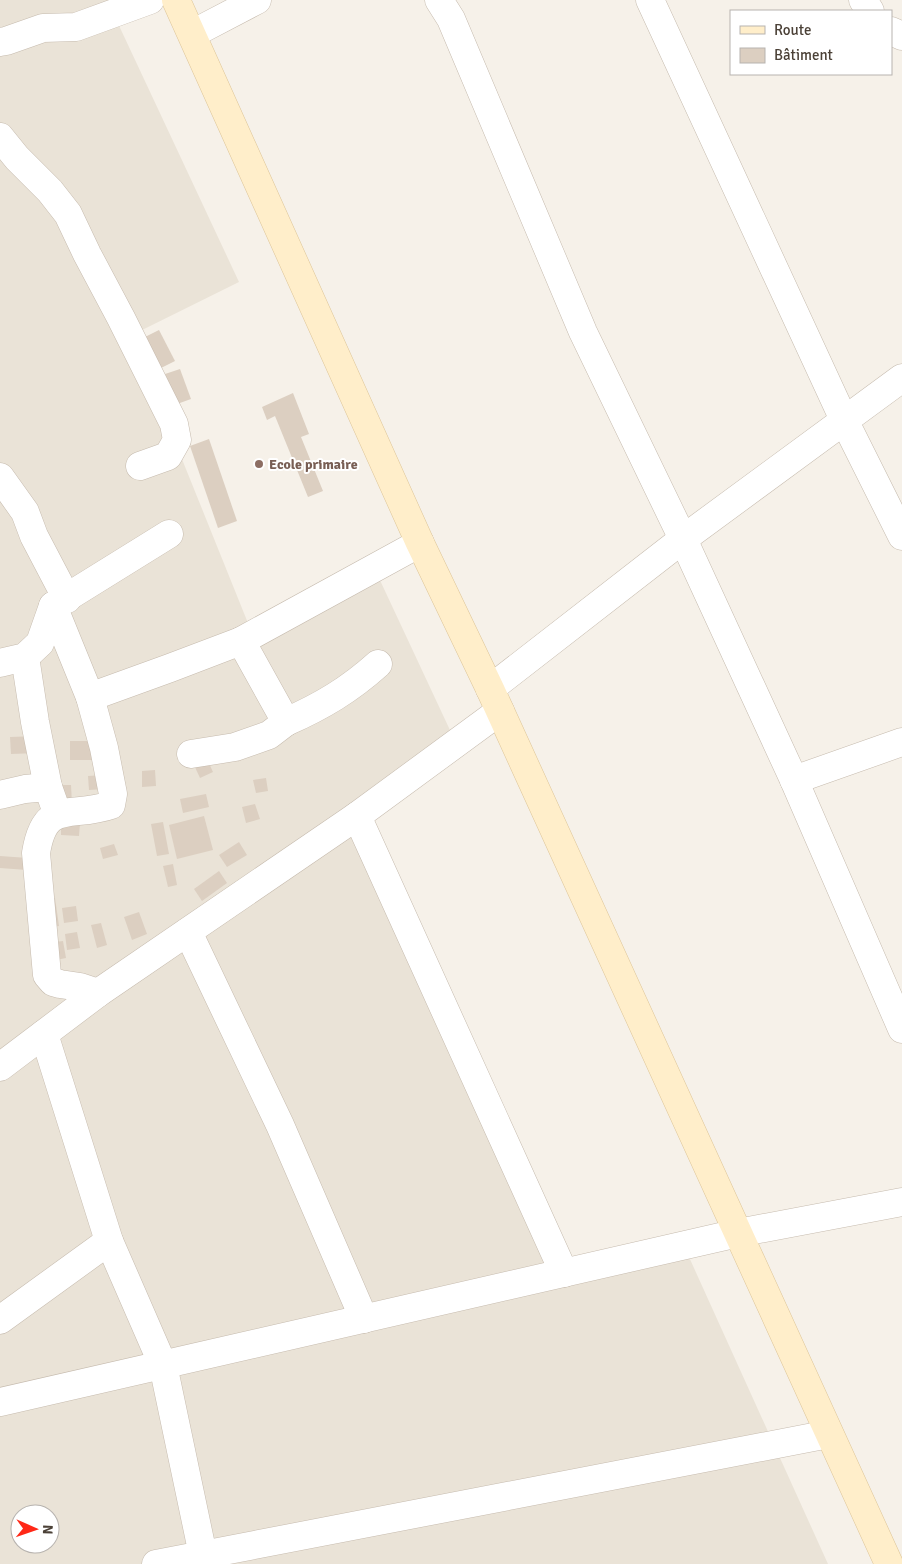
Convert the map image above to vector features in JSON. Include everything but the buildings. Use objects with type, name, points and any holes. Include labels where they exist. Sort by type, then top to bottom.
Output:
[{"type":"street","points":[[0,42],[43,28],[76,27],[150,0]]},
{"type":"street","points":[[176,0],[308,297],[420,543],[495,700],[888,1564]]},
{"type":"street","points":[[192,34],[257,0]]},
{"type":"street","points":[[439,0],[452,19],[583,332],[683,540],[794,780],[902,1029]]},
{"type":"street","points":[[650,0],[844,420],[901,528]]},
{"type":"street","points":[[0,137],[17,158],[50,191],[68,214],[174,424],[177,440],[168,456],[140,466]]},
{"type":"street","points":[[0,1067],[98,993],[357,816],[683,540],[902,378]]},
{"type":"street","points":[[0,476],[25,512],[60,602],[104,748],[112,794],[111,805],[101,809],[61,814],[50,818],[43,826],[38,838],[36,853],[47,975],[53,982],[80,987],[98,993]]},
{"type":"street","points":[[61,814],[53,803],[48,787],[35,722],[13,660],[40,643],[60,602],[169,534]]},
{"type":"street","points":[[90,697],[240,640],[420,543]]},
{"type":"street","points":[[240,640],[286,722]]},
{"type":"street","points":[[191,754],[235,747],[269,735],[286,722],[310,711],[358,682],[378,664]]},
{"type":"street","points":[[794,780],[902,742]]},
{"type":"street","points":[[0,795],[25,789],[48,787]]},
{"type":"street","points":[[357,816],[564,1273]]},
{"type":"street","points":[[188,932],[280,1124],[364,1319]]},
{"type":"street","points":[[44,1034],[109,1241],[163,1365],[203,1559]]},
{"type":"street","points":[[0,1402],[738,1233],[902,1202]]},
{"type":"street","points":[[0,1320],[109,1241]]},
{"type":"street","points":[[156,1564],[203,1559],[829,1434]]},
{"type":"shaded area","points":[[0,0],[107,0],[239,282],[132,335],[256,643],[378,576],[456,743],[357,816],[564,1273],[684,1246],[828,1564],[0,1564]]},
{"type":"place","name":"Ecole primaire","points":[[259,464]]}]
